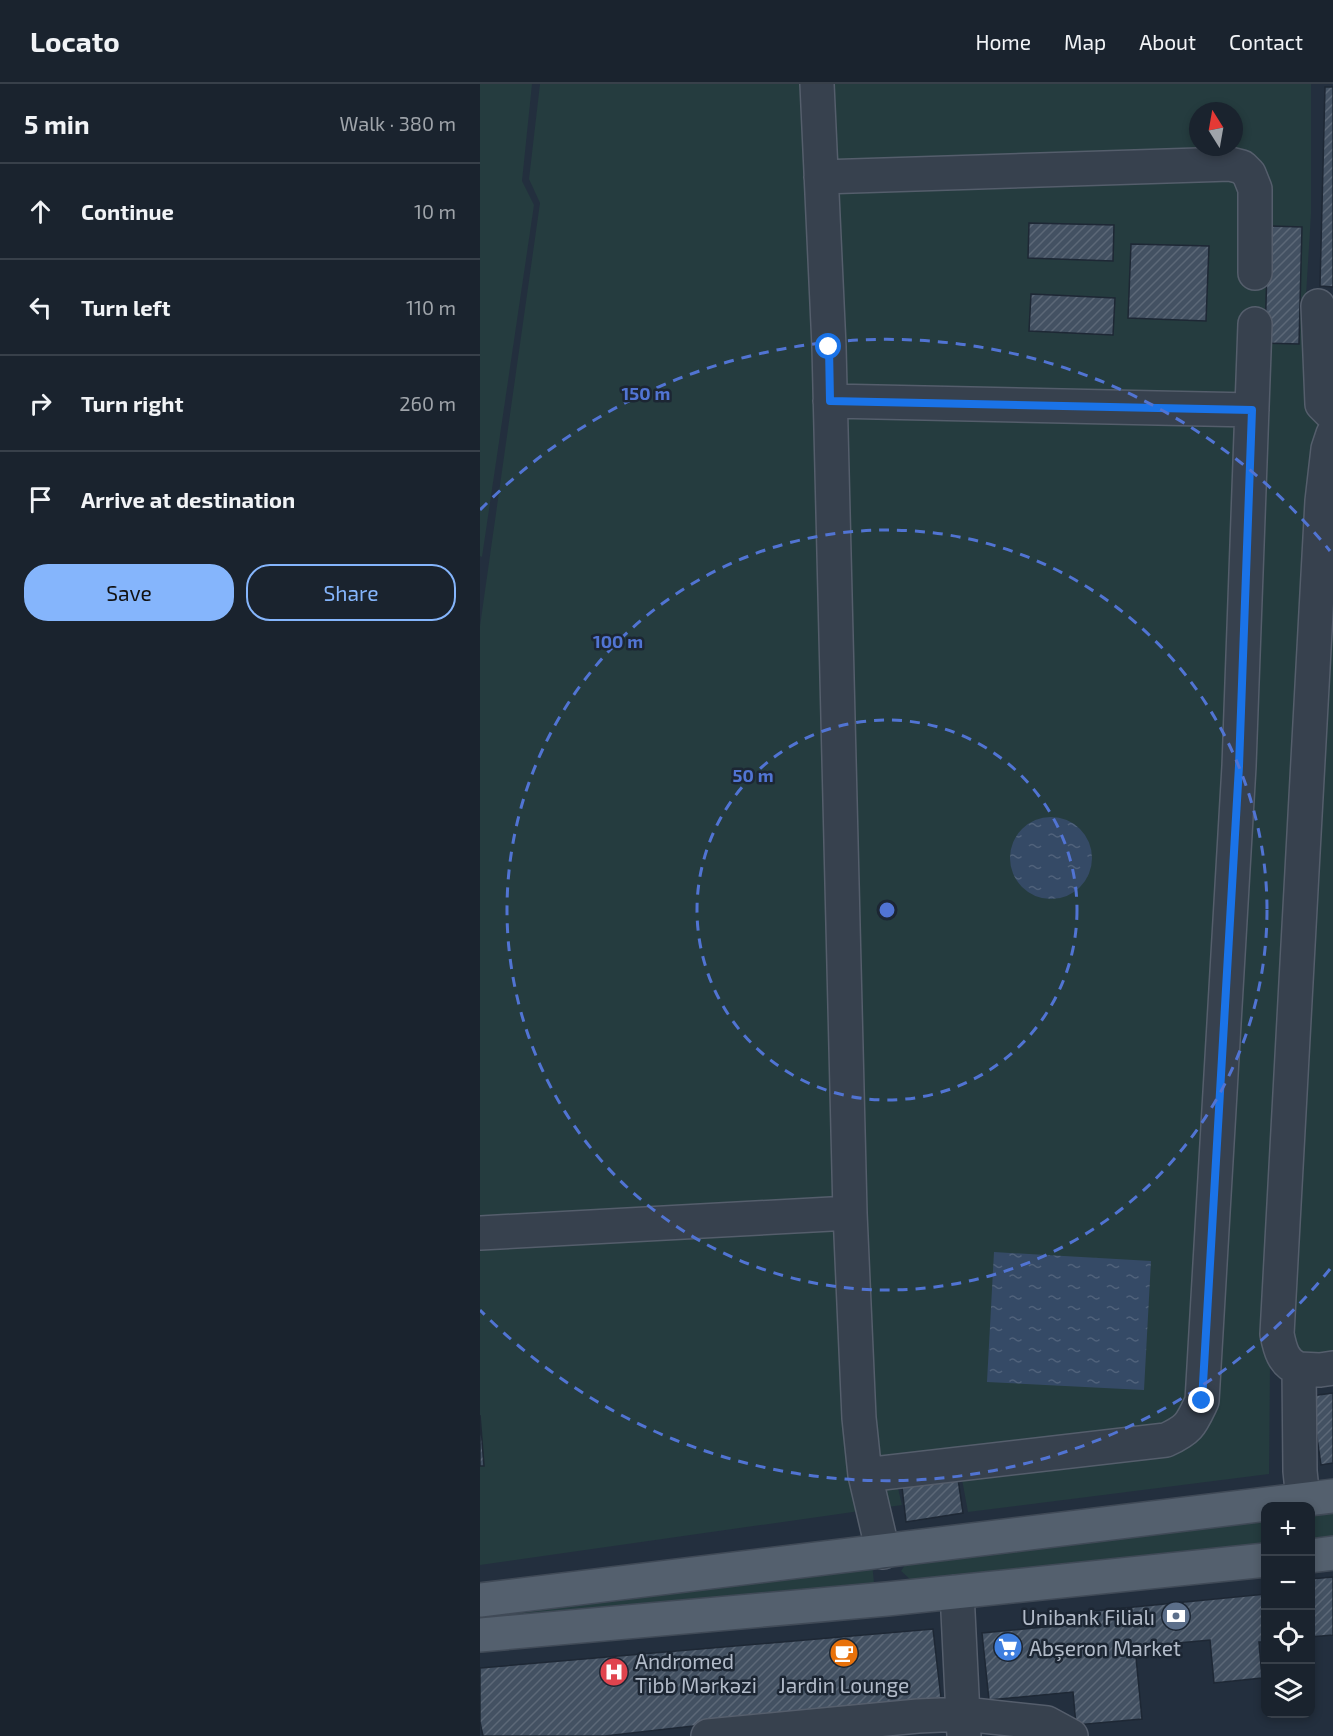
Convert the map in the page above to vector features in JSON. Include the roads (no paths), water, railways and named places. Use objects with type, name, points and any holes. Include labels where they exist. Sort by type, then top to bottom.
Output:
[{"type":"main road","points":[[480,1600],[1318,1498]]},
{"type":"main road","points":[[883,1552],[887,1599]]},
{"type":"main road","points":[[1315,1555],[1333,1553]]},
{"type":"main road","points":[[480,1635],[887,1599],[1261,1561]]},
{"type":"street","points":[[817,84],[830,401],[850,1213],[859,1418],[866,1475],[883,1552]]},
{"type":"street","points":[[821,177],[1230,164],[1242,166],[1249,174],[1255,189],[1256,273]]},
{"type":"street","points":[[1318,306],[1322,404],[1333,415]]},
{"type":"street","points":[[866,1475],[1166,1440],[1184,1432],[1202,1401],[1239,766],[1255,324]]},
{"type":"street","points":[[830,401],[1252,410]]},
{"type":"street","points":[[1333,434],[1328,449],[1321,513],[1277,1335],[1285,1359],[1290,1365],[1299,1369],[1333,1368]]},
{"type":"street","points":[[480,1233],[850,1213]]},
{"type":"street","points":[[1299,1369],[1300,1471],[1318,1498]]},
{"type":"street","points":[[957,1592],[964,1725]]},
{"type":"street","points":[[708,1736],[918,1716],[964,1725],[1047,1723],[1071,1736]]},
{"type":"water","points":[[1051,817],[1067,820],[1080,829],[1089,842],[1092,858],[1089,874],[1080,887],[1067,896],[1051,899],[1035,896],[1022,887],[1013,874],[1010,858],[1013,842],[1022,829],[1035,820]]},
{"type":"water","points":[[994,1252],[1151,1261],[1144,1390],[987,1382]]},
{"type":"place","name":"Unibank Filialı","points":[[1176,1616]]},
{"type":"place","name":"Abşeron Market","points":[[1008,1647]]},
{"type":"place","name":"Jardin Lounge","points":[[844,1653]]},
{"type":"place","name":"Andromed Tibb Mərkəzi","points":[[614,1672]]}]
